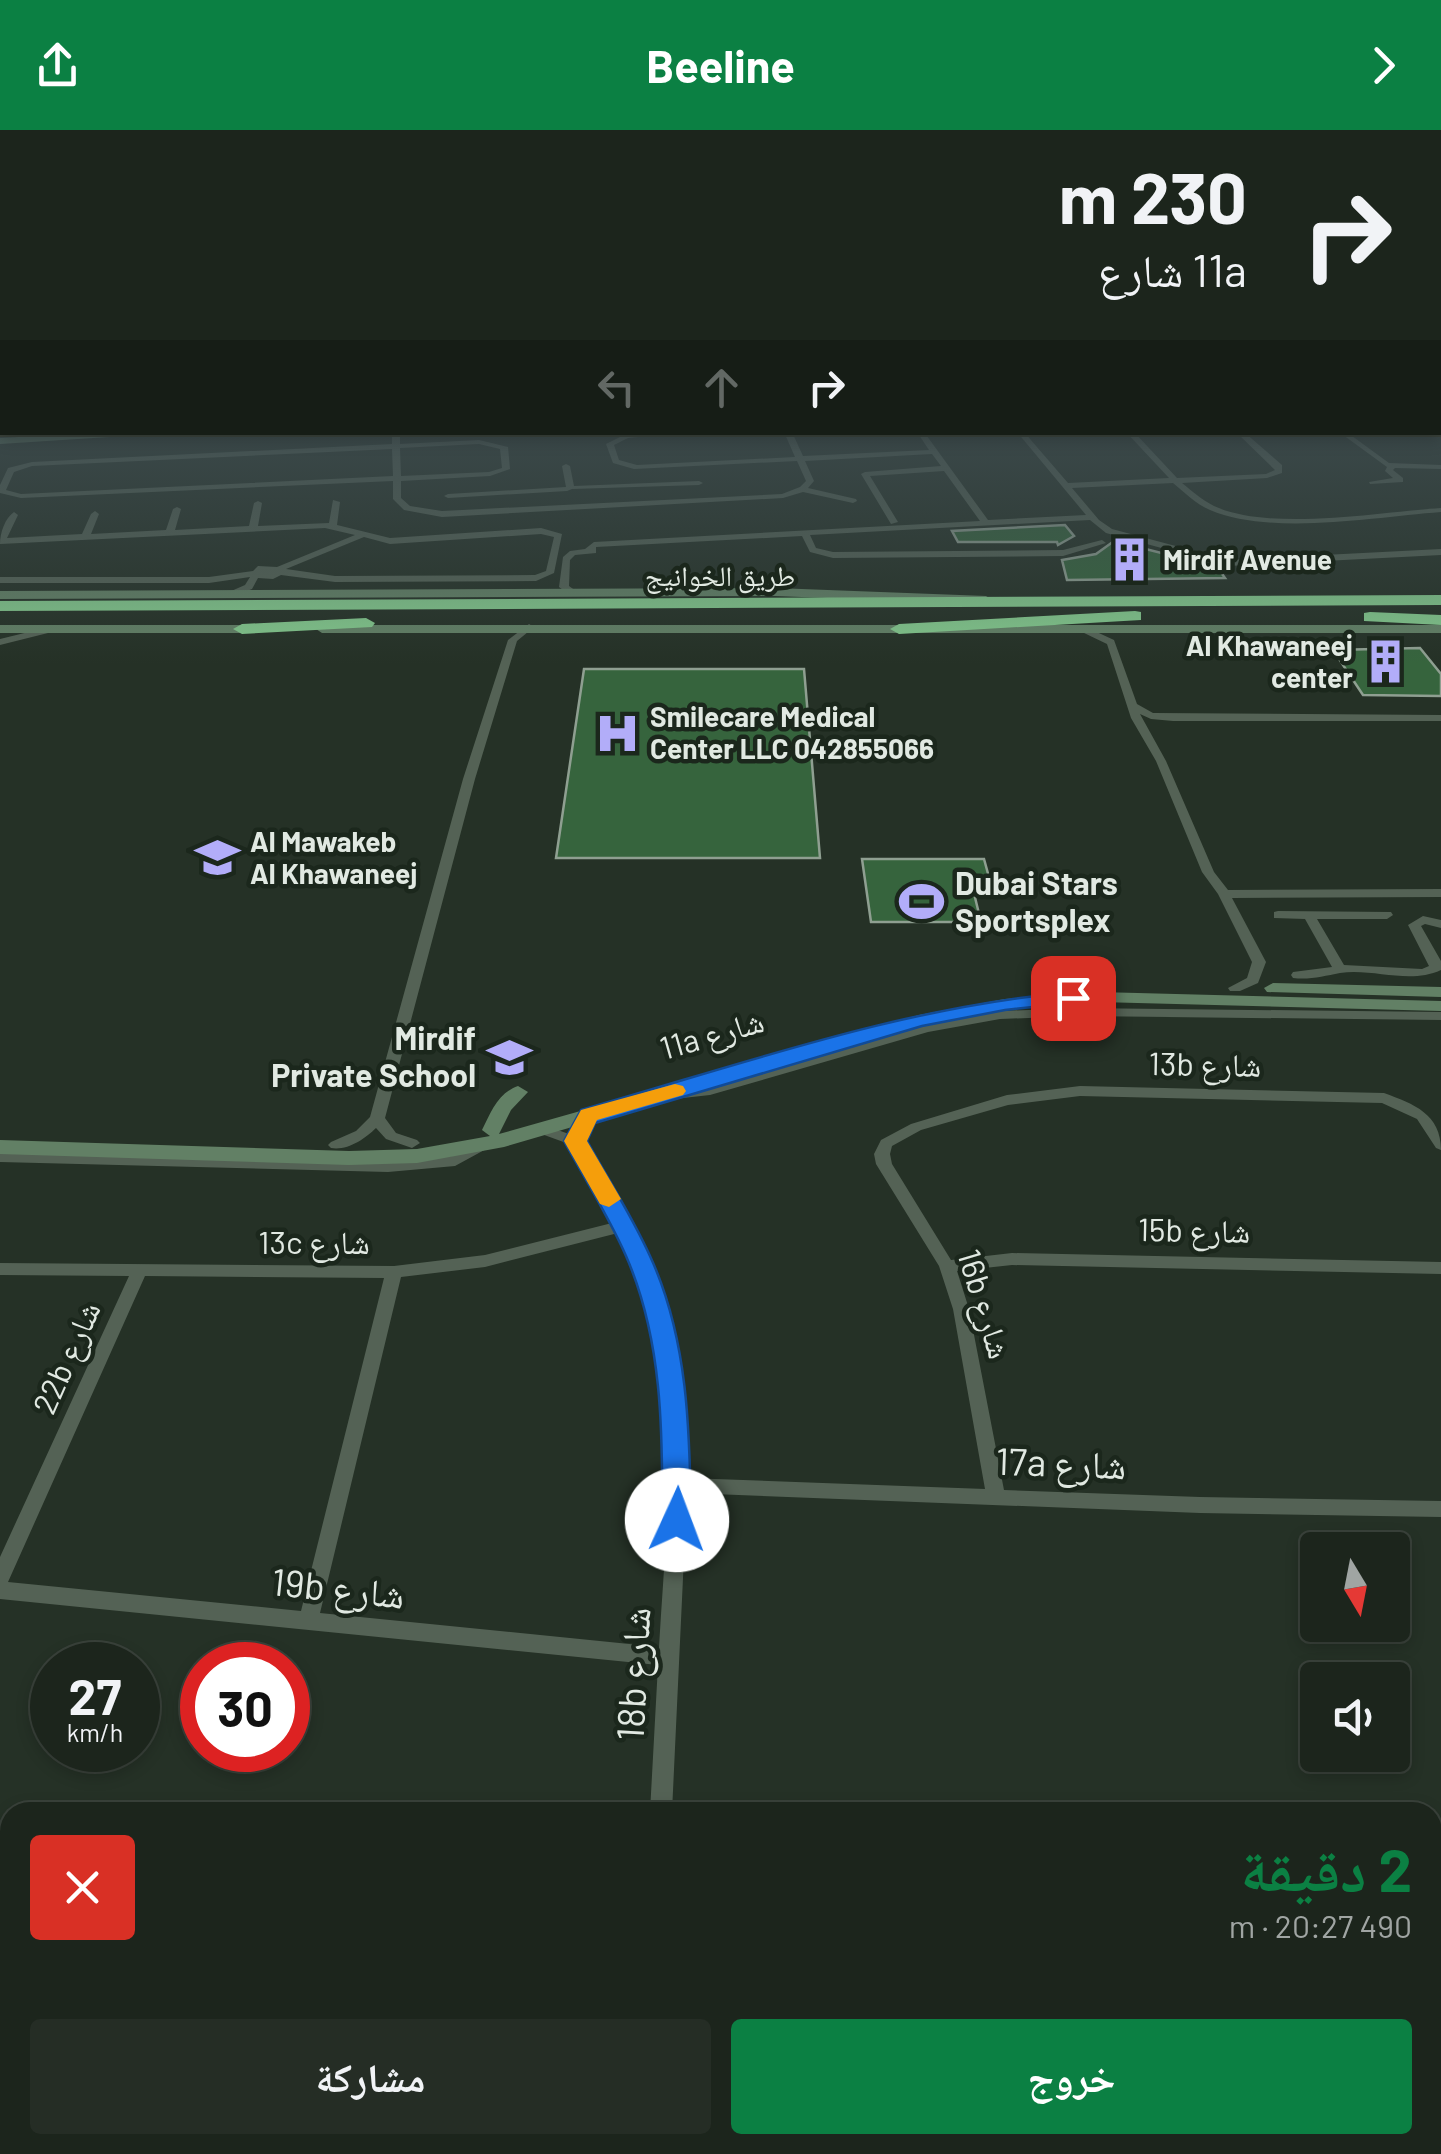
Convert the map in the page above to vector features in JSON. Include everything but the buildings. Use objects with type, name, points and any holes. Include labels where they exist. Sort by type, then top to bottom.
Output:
[{"type":"highway","name":"طريق الخوانيج","points":[[0,606],[1441,599]]},
{"type":"highway","name":"طريق الخوانيج","points":[[0,616],[1133,623],[1359,616],[1441,618]]},
{"type":"highway","points":[[242,630],[428,621],[458,616]]},
{"type":"highway","points":[[899,628],[1133,623]]},
{"type":"street","points":[[8,475],[0,491],[16,496],[455,475]]},
{"type":"street","points":[[568,475],[575,508]]},
{"type":"street","points":[[394,478],[397,499],[407,508],[456,514],[766,498],[802,489],[808,484],[809,475]]},
{"type":"street","points":[[866,475],[894,522]]},
{"type":"street","points":[[951,475],[986,524]]},
{"type":"street","points":[[1057,475],[1092,518],[1116,534],[1233,564],[1441,552]]},
{"type":"street","points":[[1172,475],[1203,504],[1227,514],[1261,519],[1441,510]]},
{"type":"street","points":[[1066,486],[1269,475]]},
{"type":"street","points":[[1372,482],[1400,480],[1395,475]]},
{"type":"street","points":[[448,496],[699,482]]},
{"type":"street","points":[[802,489],[853,501]]},
{"type":"street","points":[[334,526],[336,502]]},
{"type":"street","points":[[253,528],[258,503]]},
{"type":"street","points":[[170,532],[177,509]]},
{"type":"street","points":[[86,536],[95,514]]},
{"type":"street","points":[[1,540],[14,515]]},
{"type":"street","points":[[573,593],[564,587],[566,559],[588,551],[640,550],[648,542],[808,538],[1092,518]]},
{"type":"street","points":[[0,580],[536,578],[550,573],[559,538],[541,531],[396,540],[334,526],[1,540]]},
{"type":"street","points":[[808,538],[819,552],[848,554],[1052,553],[1086,552],[1116,534]]},
{"type":"street","points":[[232,594],[362,535]]},
{"type":"street","points":[[0,596],[232,594],[271,577],[573,593],[910,595],[998,602]]},
{"type":"street","points":[[1111,642],[1133,623]]},
{"type":"street","points":[[0,629],[1085,630],[1133,623],[1441,629]]},
{"type":"street","points":[[505,627],[513,640]]},
{"type":"street","points":[[336,1145],[361,1134],[377,1118],[470,779],[513,640],[529,627]]},
{"type":"street","points":[[0,642],[53,629]]},
{"type":"street","points":[[1085,630],[1111,642],[1131,706],[1208,872],[1224,894],[1260,967],[1253,980],[1235,988]]},
{"type":"street","points":[[1131,706],[1151,716],[1173,718],[1441,718]]},
{"type":"street","points":[[1148,738],[1150,724],[1173,718]]},
{"type":"street","points":[[1224,894],[1441,893]]},
{"type":"street","points":[[1278,914],[1387,915]]},
{"type":"street","points":[[1309,915],[1340,969]]},
{"type":"street","points":[[1211,1000],[1295,997],[1301,982],[1340,969],[1424,973],[1438,966],[1414,926],[1423,920],[1439,921]]},
{"type":"street","name":"11a شارع","points":[[0,1134],[336,1145],[488,1138],[959,998],[1059,987],[1235,988],[1301,982],[1441,994]]},
{"type":"street","points":[[1347,1004],[1348,999],[1358,995],[1441,994]]},
{"type":"street","name":"11a شارع","points":[[0,1147],[372,1158],[541,1129],[905,1024],[976,1008],[1073,998],[1441,1006]]},
{"type":"street","name":"11a شارع","points":[[661,1095],[710,1090],[926,1028],[1000,1015],[1079,1012],[1441,1016]]},
{"type":"street","name":"13b شارع","points":[[886,1143],[928,1123],[1008,1100],[1055,1093],[1192,1091],[1372,1097],[1410,1108],[1431,1125],[1441,1146]]},
{"type":"street","points":[[0,1157],[388,1167],[454,1161],[488,1138],[503,1107],[518,1092]]},
{"type":"street","points":[[541,1129],[576,1141],[589,1115]]},
{"type":"street","points":[[377,1118],[390,1136],[412,1143]]},
{"type":"street","name":"18b شارع","points":[[576,1141],[623,1226],[651,1290],[669,1362],[678,1485],[663,1802]]},
{"type":"street","name":"16b شارع","points":[[886,1143],[884,1164],[948,1266],[962,1310],[996,1497]]},
{"type":"street","name":"13c شارع","points":[[0,1269],[394,1272],[485,1261],[623,1226]]},
{"type":"street","name":"15b شارع","points":[[948,1266],[1012,1259],[1441,1268]]},
{"type":"street","name":"22b شارع","points":[[0,1578],[139,1272]]},
{"type":"street","points":[[308,1622],[394,1272]]},
{"type":"street","name":"17a شارع","points":[[678,1485],[1441,1508]]},
{"type":"street","name":"19b شارع","points":[[0,1590],[670,1657]]},
{"type":"slow traffic","points":[[609,1199],[576,1141],[582,1125],[589,1115],[675,1091]]},
{"type":"place","name":"Mirdif Avenue","points":[[1130,560]]},
{"type":"place","name":"Al Khawaneej center","points":[[1386,662]]},
{"type":"place","name":"Smilecare Medical Center LLC 042855066","points":[[617,733]]},
{"type":"place","name":"Al Mawakeb Al Khawaneej","points":[[217,858]]},
{"type":"place","name":"Dubai Stars Sportsplex","points":[[922,902]]},
{"type":"place","name":"Mirdif Private School","points":[[509,1057]]},
{"type":"route","points":[[677,1520],[678,1442],[661,1325],[639,1257],[576,1141],[585,1120],[589,1115],[919,1020],[1005,1004],[1073,998]]}]
